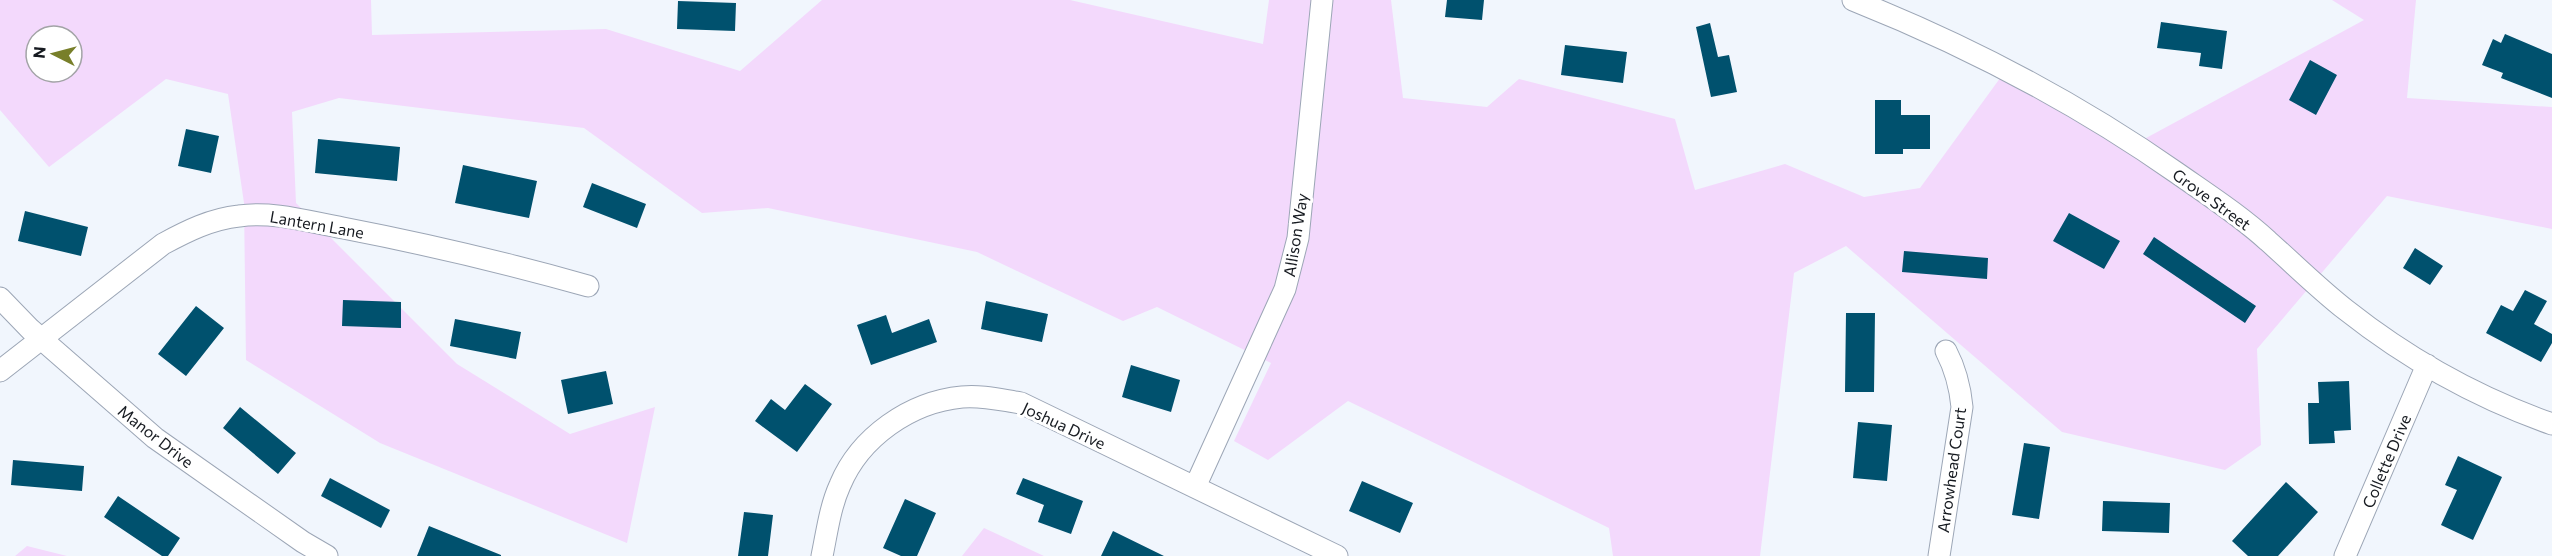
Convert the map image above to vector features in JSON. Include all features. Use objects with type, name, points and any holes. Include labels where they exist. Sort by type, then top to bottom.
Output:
[{"type":"street","name":"Allison Way","points":[[1196,487],[1285,289],[1298,238],[1322,0]]},
{"type":"street","name":"Grove Street","points":[[1853,0],[1949,42],[2106,127],[2176,173],[2258,233],[2347,311],[2427,365],[2484,396],[2552,424]]},
{"type":"street","name":"Lantern Lane","points":[[0,371],[163,244],[212,221],[240,216],[270,214],[421,243],[483,257],[588,286]]},
{"type":"street","name":"Manor Drive","points":[[0,298],[41,339],[154,438],[327,556]]},
{"type":"street","name":"Arrowhead Court","points":[[1939,556],[1962,407],[1955,368],[1946,351]]},
{"type":"street","name":"Collette Drive","points":[[2345,556],[2427,365]]},
{"type":"street","name":"Joshua Drive","points":[[822,556],[832,505],[841,483],[854,460],[871,440],[889,425],[911,412],[933,403],[961,397],[987,397],[1021,403],[1337,556]]},
{"type":"shaded area","points":[[0,0],[371,0],[372,35],[606,29],[740,71],[822,0],[1070,0],[1263,44],[1269,0],[1391,0],[1403,98],[1487,107],[1519,79],[1675,119],[1695,190],[1785,164],[1864,197],[1920,188],[2006,70],[2135,144],[2364,20],[2332,0],[2416,0],[2407,98],[2552,107],[2552,229],[2387,196],[2257,349],[2261,445],[2225,470],[2062,432],[1846,246],[1794,273],[1760,556],[1613,556],[1609,528],[1348,401],[1268,460],[1234,441],[1271,363],[1157,307],[1123,321],[977,252],[768,208],[702,213],[584,128],[339,98],[292,112],[296,203],[457,364],[570,434],[655,407],[627,543],[380,443],[246,360],[244,203],[228,94],[166,79],[49,167],[0,110]]},
{"type":"shaded area","points":[[984,528],[1044,556],[962,556]]},
{"type":"shaded area","points":[[27,546],[67,556],[15,556]]},
{"type":"building","points":[[1447,0],[1484,0],[1482,20],[1445,17]]},
{"type":"building","points":[[678,1],[736,3],[735,31],[677,29]]},
{"type":"building","points":[[2161,22],[2227,31],[2222,69],[2199,66],[2201,53],[2157,48]]},
{"type":"building","points":[[1710,23],[1718,57],[1729,55],[1737,92],[1711,97],[1696,27]]},
{"type":"building","points":[[2505,34],[2552,54],[2552,98],[2501,78],[2503,73],[2482,65],[2493,39],[2501,43]]},
{"type":"building","points":[[1565,45],[1627,52],[1623,83],[1561,75]]},
{"type":"building","points":[[2310,60],[2337,75],[2316,115],[2289,100]]},
{"type":"building","points":[[1875,100],[1901,100],[1901,115],[1930,115],[1930,149],[1903,149],[1903,154],[1875,154]]},
{"type":"building","points":[[186,129],[219,136],[211,173],[178,166]]},
{"type":"building","points":[[318,139],[400,147],[397,181],[315,173]]},
{"type":"building","points":[[463,165],[537,181],[529,218],[455,203]]},
{"type":"building","points":[[592,183],[646,204],[637,228],[583,207]]},
{"type":"building","points":[[25,211],[88,227],[81,256],[18,241]]},
{"type":"building","points":[[2069,213],[2120,241],[2104,269],[2053,241]]},
{"type":"building","points":[[2154,237],[2256,306],[2245,323],[2143,254]]},
{"type":"building","points":[[2415,248],[2443,266],[2430,285],[2403,268]]},
{"type":"building","points":[[1904,251],[1988,258],[1987,279],[1902,272]]},
{"type":"building","points":[[2525,290],[2547,301],[2534,324],[2552,334],[2552,343],[2541,362],[2486,333],[2501,305],[2513,311]]},
{"type":"building","points":[[343,300],[401,302],[401,328],[342,326]]},
{"type":"building","points":[[986,301],[1048,314],[1042,342],[981,329]]},
{"type":"building","points":[[196,306],[224,328],[186,376],[158,354]]},
{"type":"building","points":[[1846,313],[1875,313],[1874,392],[1845,392]]},
{"type":"building","points":[[886,315],[892,333],[929,319],[937,342],[871,365],[857,325]]},
{"type":"building","points":[[455,319],[521,332],[516,359],[450,346]]},
{"type":"building","points":[[1131,365],[1180,380],[1171,412],[1122,397]]},
{"type":"building","points":[[606,371],[613,404],[568,414],[561,380]]},
{"type":"building","points":[[2349,381],[2351,430],[2334,431],[2335,443],[2309,444],[2308,403],[2319,403],[2318,382]]},
{"type":"building","points":[[805,384],[832,404],[797,452],[755,421],[771,399],[785,410]]},
{"type":"building","points":[[240,407],[296,453],[278,474],[223,428]]},
{"type":"building","points":[[1858,422],[1892,425],[1887,481],[1853,478]]},
{"type":"building","points":[[2024,443],[2050,447],[2039,519],[2012,515]]},
{"type":"building","points":[[2458,456],[2502,477],[2473,540],[2441,525],[2457,490],[2445,485]]},
{"type":"building","points":[[13,460],[84,466],[82,491],[11,485]]},
{"type":"building","points":[[330,478],[390,510],[381,528],[321,496]]},
{"type":"building","points":[[1023,478],[1083,501],[1071,534],[1038,522],[1044,505],[1016,494]]},
{"type":"building","points":[[1362,481],[1413,503],[1400,533],[1349,511]]},
{"type":"building","points":[[2286,482],[2318,512],[2278,556],[2248,556],[2232,541]]},
{"type":"building","points":[[118,496],[180,538],[168,556],[162,556],[104,517]]},
{"type":"building","points":[[905,499],[936,513],[917,556],[901,556],[883,548]]},
{"type":"building","points":[[2103,501],[2170,503],[2169,533],[2102,531]]},
{"type":"building","points":[[744,512],[773,515],[768,556],[738,556]]},
{"type":"building","points":[[429,526],[501,555],[501,556],[417,556]]},
{"type":"building","points":[[1113,531],[1164,556],[1101,556]]}]
